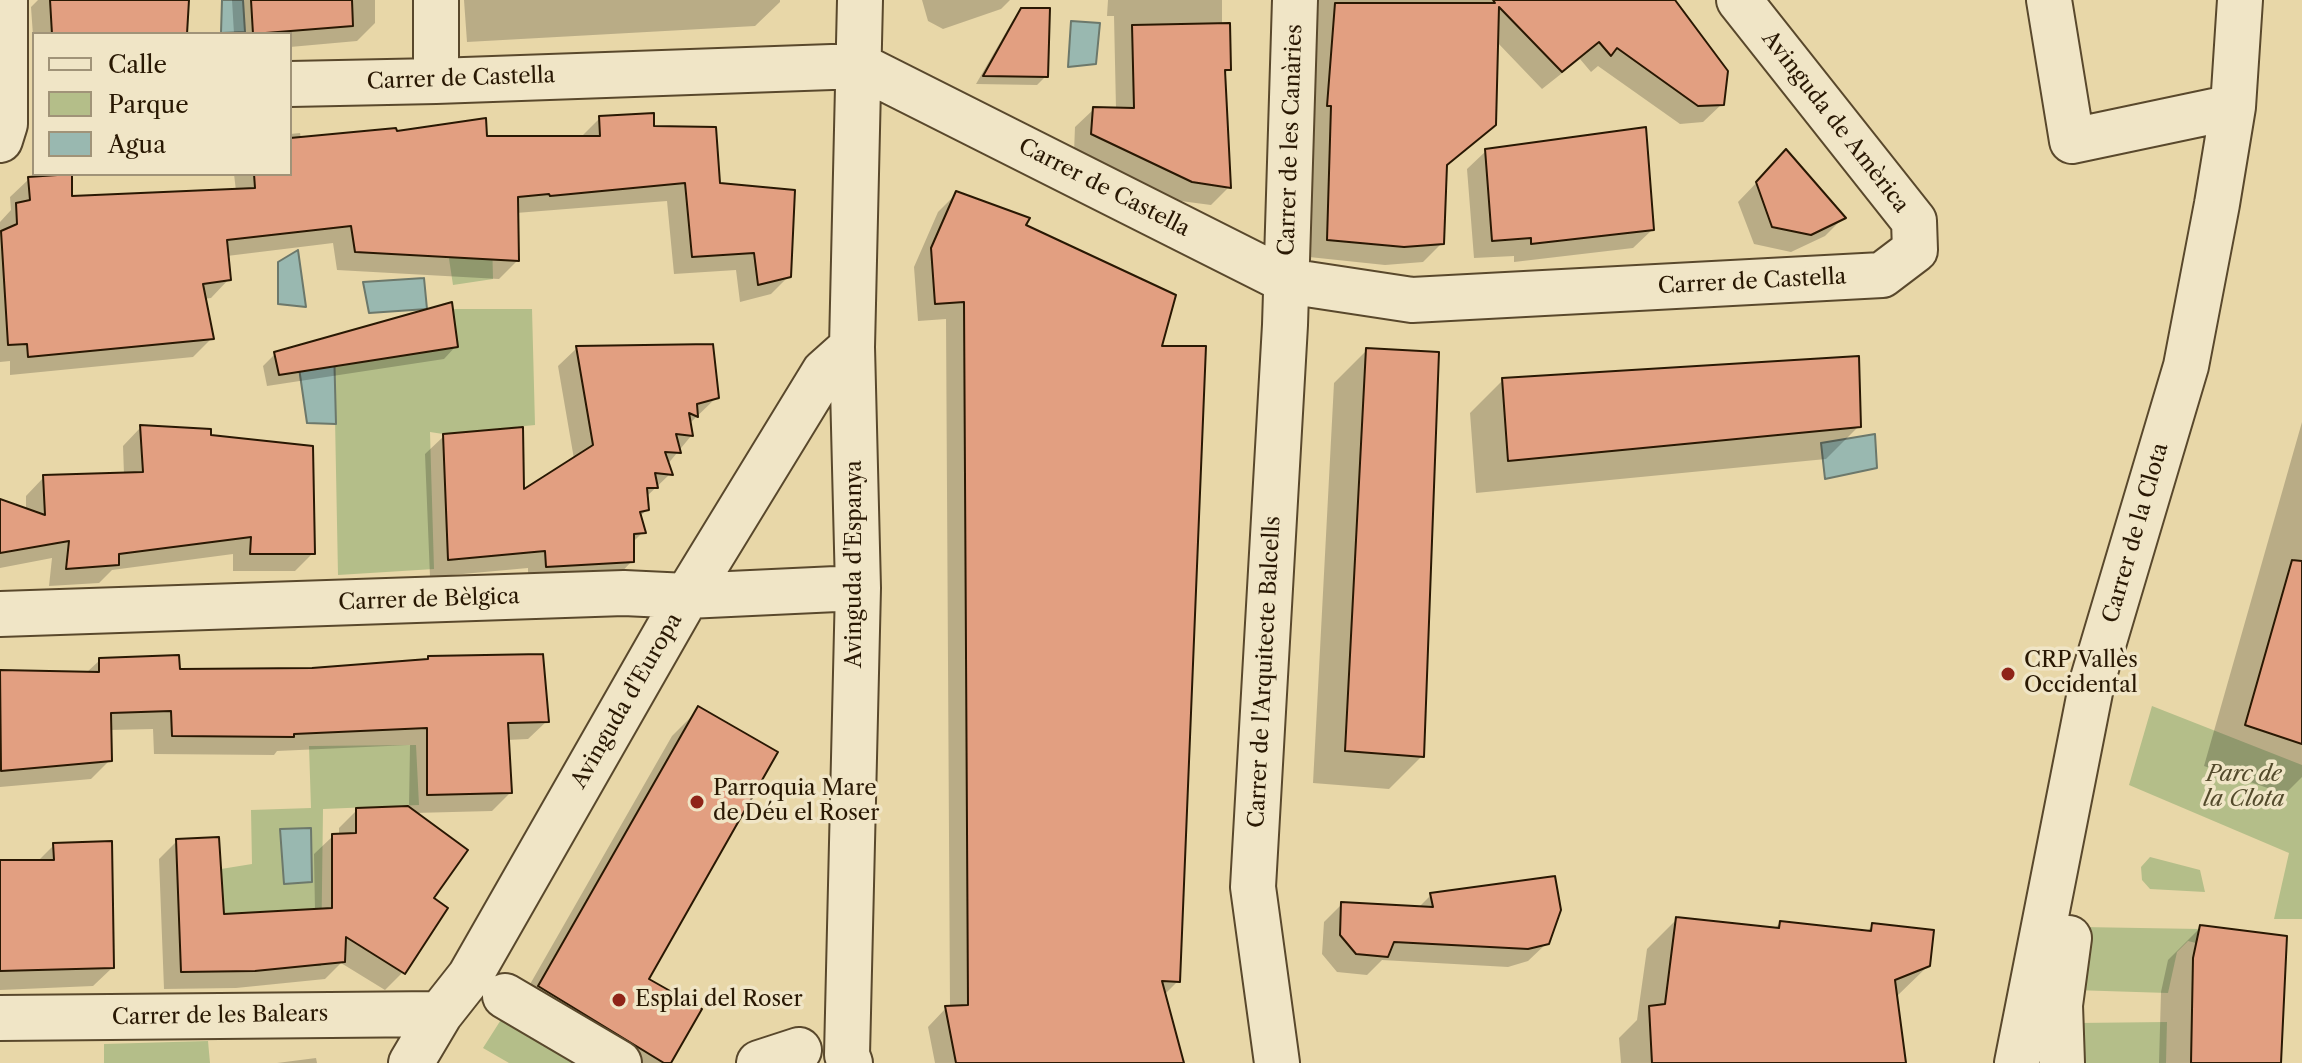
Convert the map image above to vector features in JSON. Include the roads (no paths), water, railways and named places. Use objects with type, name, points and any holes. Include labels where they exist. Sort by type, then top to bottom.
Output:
[{"type":"street","points":[[0,140],[13,88],[5,0]]},
{"type":"street","points":[[436,0],[436,81]]},
{"type":"street","name":"Avinguda d'Espanya","points":[[850,1063],[847,1055],[858,588],[852,347],[860,0]]},
{"type":"street","name":"Carrer de les Canàries","points":[[1287,281],[1295,0]]},
{"type":"street","name":"Avinguda de Amèrica","points":[[1739,0],[1914,221],[1915,250]]},
{"type":"street","points":[[2049,0],[2072,141],[2233,107]]},
{"type":"street","name":"Carrer de la Clota","points":[[2017,1063],[2064,889],[2075,826],[2092,682],[2186,366],[2233,107],[2240,0]]},
{"type":"street","name":"Carrer de la Clota","points":[[2075,826],[2198,434],[2245,212],[2259,68],[2262,0]]},
{"type":"street","name":"Carrer de Castella","points":[[292,84],[860,66],[1287,281],[1412,300],[1882,275],[1915,250]]},
{"type":"street","name":"Carrer de l'Arquitecte Balcells","points":[[1277,1063],[1253,887],[1287,281]]},
{"type":"street","name":"Avinguda d'Europa","points":[[411,1063],[440,1014],[470,976],[687,596],[824,372],[852,347]]},
{"type":"street","name":"Carrer de Bèlgica","points":[[0,614],[624,593],[687,596],[858,588]]},
{"type":"street","name":"Carrer de la Clota","points":[[2062,1063],[2060,1005],[2064,889]]},
{"type":"street","points":[[505,996],[619,1063]]},
{"type":"street","name":"Carrer de les Balears","points":[[0,1018],[440,1014]]},
{"type":"water","points":[[222,0],[243,0],[245,32],[221,32]]},
{"type":"water","points":[[1071,21],[1100,23],[1096,64],[1068,67]]},
{"type":"water","points":[[298,250],[306,307],[278,304],[278,262]]},
{"type":"water","points":[[424,278],[427,309],[369,313],[363,282]]},
{"type":"water","points":[[334,347],[336,424],[307,423],[298,361]]},
{"type":"water","points":[[1875,434],[1877,468],[1825,479],[1821,443]]},
{"type":"water","points":[[311,828],[312,882],[284,884],[280,829]]},
{"type":"place","name":"CRP Vallès Occidental","points":[[2008,674]]},
{"type":"place","name":"Parroquia Mare de Déu el Roser","points":[[697,802]]},
{"type":"place","name":"Esplai del Roser","points":[[619,1000]]},
{"type":"park label","name":"Parc de la Clota","points":[[2244,788]]}]
